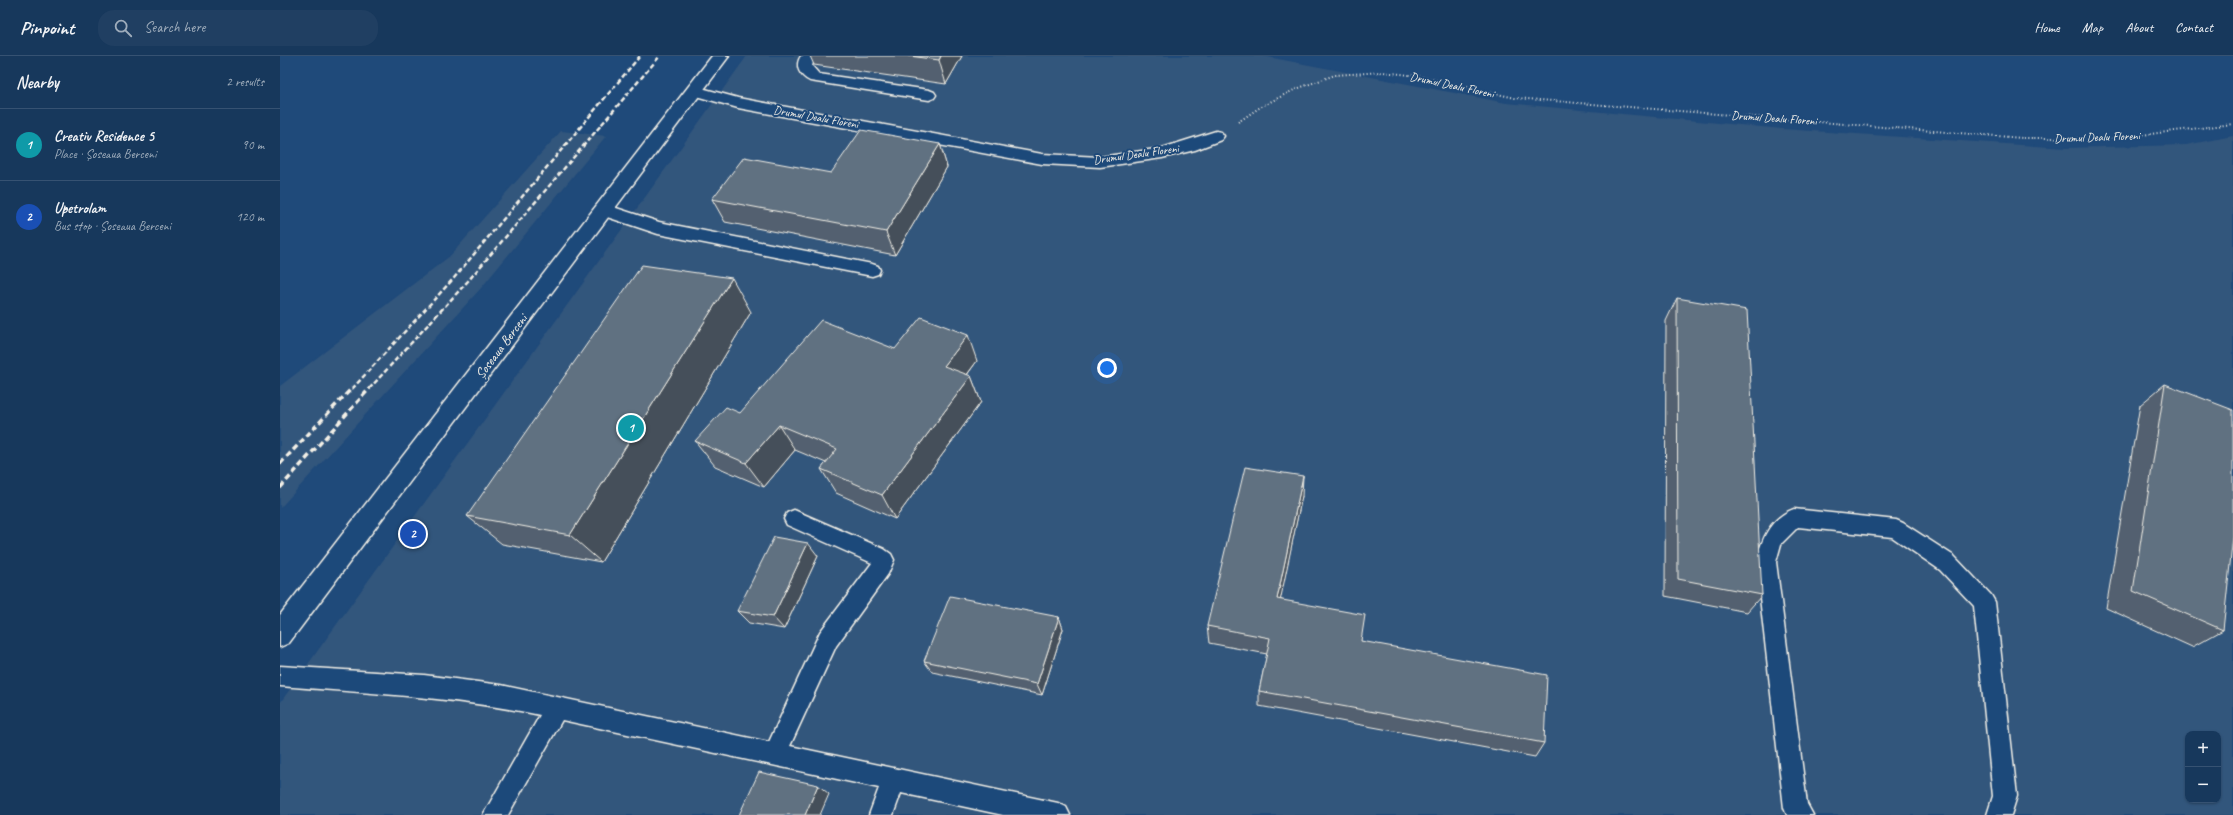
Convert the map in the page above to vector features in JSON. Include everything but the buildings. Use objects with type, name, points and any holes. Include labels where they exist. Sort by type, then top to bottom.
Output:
[{"type":"main road","name":"Șoseaua Berceni","points":[[280,635],[721,56]]},
{"type":"lane","points":[[808,56],[805,60],[804,69],[809,76],[815,78],[929,95]]},
{"type":"lane","name":"Drumul Dealu Floreni","points":[[694,91],[738,102],[1042,159],[1100,162],[1162,153],[1190,146],[1216,136]]},
{"type":"lane","points":[[604,210],[658,228],[872,270]]},
{"type":"lane","points":[[1802,815],[1796,808],[1766,562],[1772,539],[1794,518],[1896,529],[1947,563],[1984,602],[2005,796],[1999,815]]},
{"type":"lane","points":[[775,754],[828,639],[881,567],[884,560],[877,555],[794,519]]},
{"type":"lane","points":[[280,676],[424,686],[501,696],[1058,815]]},
{"type":"lane","points":[[495,815],[557,708]]},
{"type":"lane","points":[[881,815],[894,780]]},
{"type":"path","name":"Drumul Dealu Floreni","points":[[1216,136],[1262,106],[1296,89],[1335,75],[1383,72],[1418,76],[1515,98],[2022,138],[2117,138],[2223,127],[2233,124]]},
{"type":"shaded area","points":[[747,56],[1263,56],[1506,103],[1782,129],[2065,148],[2186,145],[2233,136],[2233,815],[280,815],[280,703]]},
{"type":"shaded area","points":[[561,131],[606,136],[481,288],[280,508],[280,386],[450,256]]},
{"type":"railway","points":[[352,389],[454,278],[640,56]]},
{"type":"railway","points":[[369,389],[468,281],[660,56]]},
{"type":"railway","points":[[280,464],[352,388]]},
{"type":"railway","points":[[280,488],[370,388]]},
{"type":"place","name":"Creativ Residence 5","points":[[631,428]]},
{"type":"place","name":"Upetrolam","points":[[413,534]]}]
